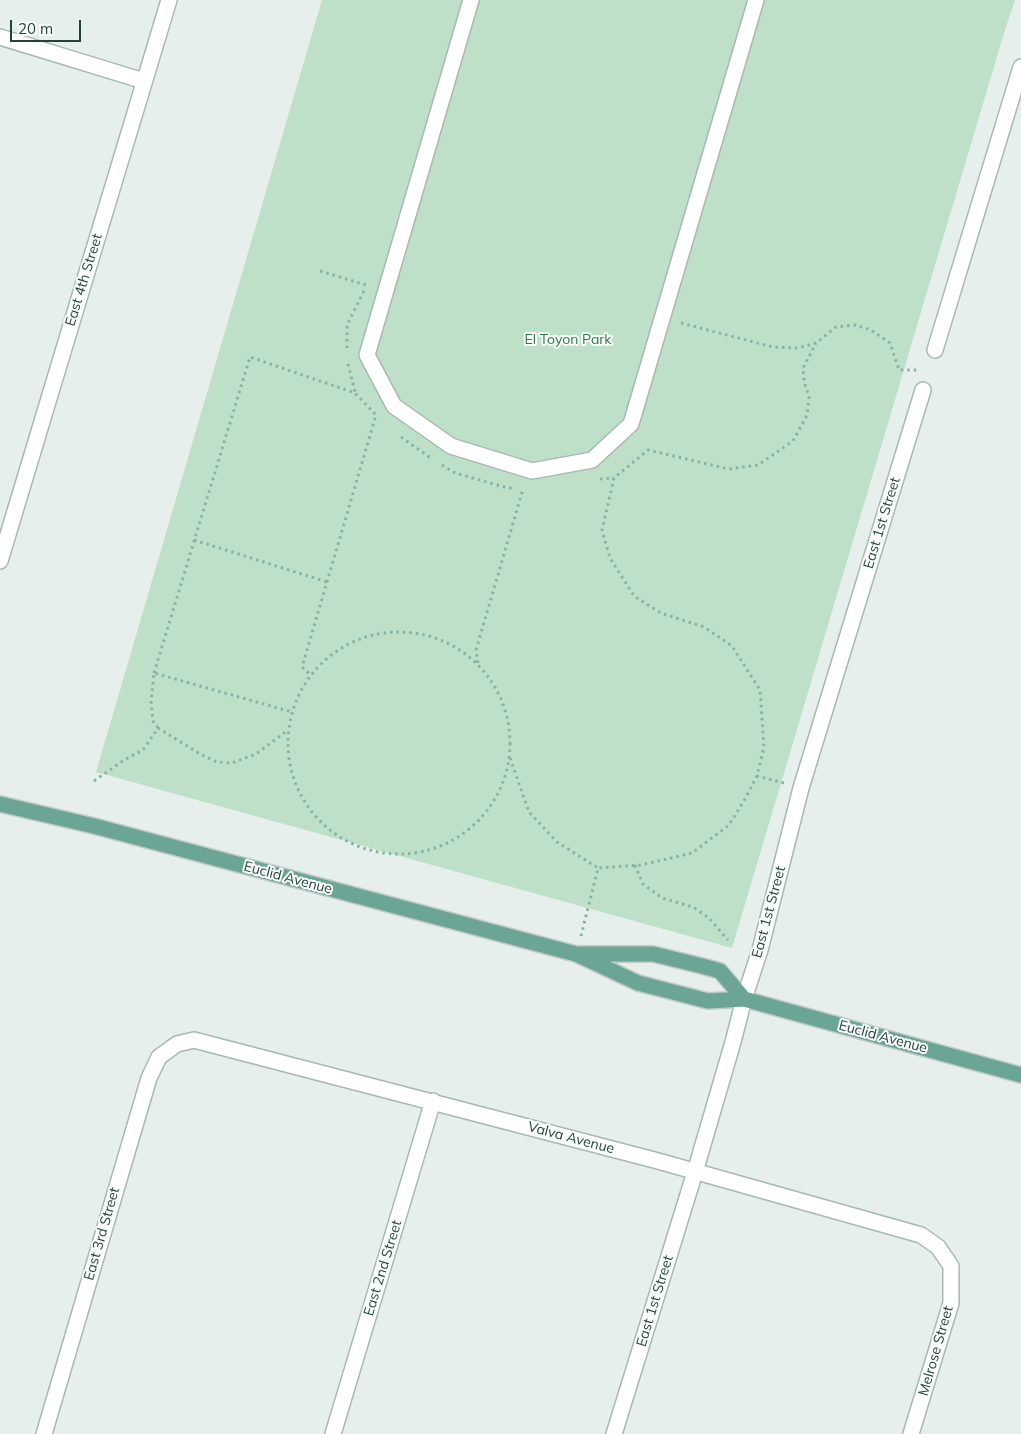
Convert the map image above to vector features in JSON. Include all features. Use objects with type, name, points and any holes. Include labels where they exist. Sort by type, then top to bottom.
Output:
[{"type":"main road","name":"Euclid Avenue","points":[[0,804],[104,829],[576,954],[638,983],[708,1001],[744,999],[1021,1075]]},
{"type":"main road","name":"Euclid Avenue","points":[[576,954],[653,954],[702,966],[720,971],[744,999]]},
{"type":"street","name":"East 4th Street","points":[[0,561],[169,0]]},
{"type":"street","points":[[471,0],[366,355],[394,406],[451,446],[532,471],[592,460],[631,424],[756,0]]},
{"type":"street","points":[[0,36],[144,81]]},
{"type":"street","points":[[935,350],[1021,67]]},
{"type":"street","name":"East 1st Street","points":[[614,1434],[695,1172],[744,999],[760,950],[801,788],[923,390]]},
{"type":"street","name":"Valva Avenue","points":[[177,1044],[194,1040],[433,1101],[921,1235],[938,1247],[951,1266]]},
{"type":"street","name":"East 3rd Street","points":[[44,1434],[149,1078],[159,1057],[177,1044]]},
{"type":"street","name":"East 2nd Street","points":[[333,1434],[433,1101]]},
{"type":"street","name":"Melrose Street","points":[[911,1434],[951,1303],[951,1266]]},
{"type":"path","points":[[320,271],[367,285],[347,326],[347,350]]},
{"type":"path","points":[[663,316],[690,326],[773,347],[798,348],[816,343],[836,327],[855,324],[871,330],[890,343],[899,370],[919,370]]},
{"type":"path","points":[[593,480],[614,478],[648,450],[729,469],[758,465],[776,454],[793,441],[807,415],[808,397],[803,368],[816,343]]},
{"type":"path","points":[[288,730],[256,754],[232,763],[217,762],[158,728],[153,721],[151,702],[154,672],[250,357],[355,393],[376,415],[302,667],[311,675]]},
{"type":"path","points":[[347,358],[355,393]]},
{"type":"path","points":[[510,758],[498,795],[474,826],[442,847],[404,855],[366,850],[331,833],[311,812],[305,805],[290,769],[288,730],[299,693],[311,675],[330,656],[353,642],[378,633],[405,632],[432,636],[457,647],[478,664],[498,692],[509,724],[510,758],[529,812],[557,842],[598,868],[642,865],[692,853],[729,825],[757,776],[764,747],[760,690],[732,646],[704,627],[660,612],[634,596],[610,558],[602,530],[614,478]]},
{"type":"path","points":[[478,664],[476,650],[524,487]]},
{"type":"path","points":[[194,540],[327,582]]},
{"type":"path","points":[[154,672],[292,712]]},
{"type":"path","points":[[94,781],[124,760],[143,750],[158,728]]},
{"type":"path","points":[[757,776],[801,788]]},
{"type":"path","points":[[635,865],[643,884],[662,898],[693,907],[709,918],[728,940]]},
{"type":"path","points":[[587,912],[598,868]]},
{"type":"green space","name":"El Toyon Park","points":[[322,0],[1015,0],[732,948],[96,772]]}]
